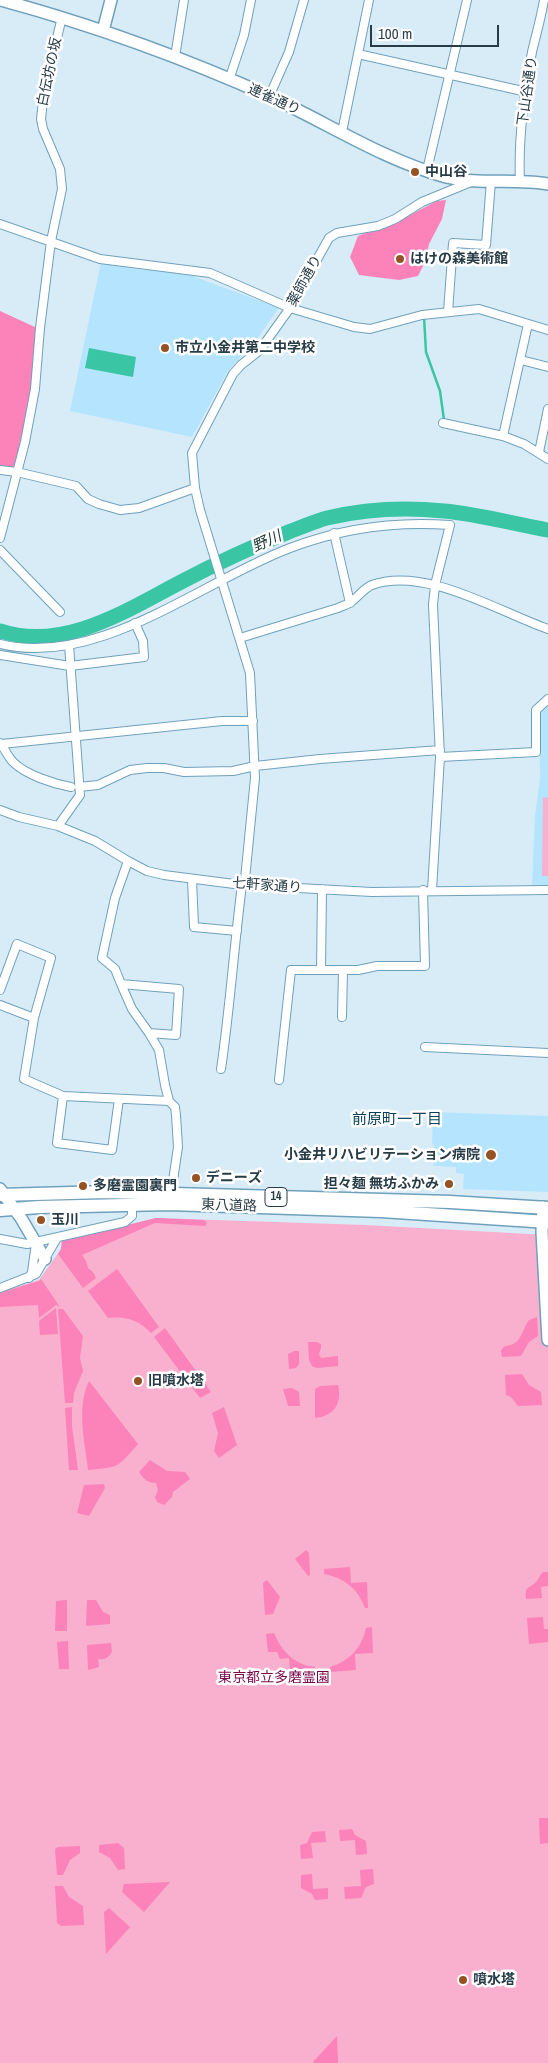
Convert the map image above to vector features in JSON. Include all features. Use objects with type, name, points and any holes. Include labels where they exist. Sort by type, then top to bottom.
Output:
[{"type":"main road","name":"連雀通り","points":[[1,0],[62,17],[175,57],[269,97],[384,154],[447,177],[548,184]]},
{"type":"main road","points":[[103,31],[111,0]]},
{"type":"main road","name":"東八道路","points":[[1,1193],[106,1192],[450,1202],[545,1208]]},
{"type":"main road","points":[[1,1193],[14,1208],[45,1259]]},
{"type":"main road","name":"東八道路","points":[[0,1210],[14,1208],[169,1204],[381,1211],[545,1222]]},
{"type":"main road","points":[[545,1208],[548,1340]]},
{"type":"street","points":[[175,57],[184,0]]},
{"type":"street","points":[[229,80],[244,35],[251,0]]},
{"type":"street","points":[[269,97],[289,52],[304,0]]},
{"type":"street","points":[[342,132],[369,0]]},
{"type":"street","points":[[427,170],[468,0]]},
{"type":"street","name":"下山谷通り","points":[[520,182],[519,157],[532,52],[544,21],[544,0]]},
{"type":"street","name":"白伝坊の坂","points":[[0,537],[36,389],[40,328],[51,241],[62,189],[60,169],[42,129],[41,118],[44,92],[62,17]]},
{"type":"street","points":[[358,54],[527,92]]},
{"type":"street","name":"薬師通り","points":[[195,488],[192,453],[233,374],[260,350],[290,308],[329,238],[337,233],[378,226],[395,219],[408,209],[438,194],[475,180]]},
{"type":"street","points":[[448,312],[453,243],[486,245],[491,181]]},
{"type":"street","points":[[0,224],[100,260],[210,273],[290,308],[370,330],[422,315],[479,309],[548,330]]},
{"type":"street","points":[[503,436],[528,324]]},
{"type":"street","points":[[521,360],[548,368]]},
{"type":"street","points":[[539,452],[548,409]]},
{"type":"street","points":[[443,423],[503,436],[539,452],[548,459]]},
{"type":"street","points":[[0,470],[17,472],[76,486],[88,499],[120,510],[139,508],[195,488],[210,546],[250,673],[255,766],[248,851],[236,931],[221,1069]]},
{"type":"street","points":[[0,644],[38,648],[69,645],[98,639],[289,548],[334,533],[389,524],[420,522],[450,525],[435,585],[433,605],[440,754],[432,890]]},
{"type":"street","points":[[334,533],[350,603]]},
{"type":"street","points":[[0,550],[60,612]]},
{"type":"street","points":[[240,638],[338,608],[350,603],[370,585],[389,581],[435,585],[466,595],[548,629]]},
{"type":"street","points":[[0,654],[70,666],[144,657],[142,641],[135,623]]},
{"type":"street","points":[[58,826],[80,795],[75,787],[76,737],[69,645]]},
{"type":"street","points":[[253,722],[222,722],[1,743],[12,762],[23,769],[49,782],[75,787],[98,785],[130,770],[148,768],[164,768],[184,772],[233,771],[255,766],[375,754],[536,752],[536,710],[548,699]]},
{"type":"street","name":"七軒家通り","points":[[0,810],[19,817],[58,826],[95,841],[128,862],[147,871],[164,875],[242,885],[372,892],[548,890]]},
{"type":"street","points":[[128,862],[115,898],[102,958],[114,969],[132,1010],[159,1050],[163,1079],[170,1101],[175,1107],[178,1140],[171,1194]]},
{"type":"street","points":[[192,879],[194,927],[236,931]]},
{"type":"street","points":[[321,970],[322,889]]},
{"type":"street","points":[[279,1080],[291,970],[343,970],[378,966],[425,966],[423,890]]},
{"type":"street","points":[[0,990],[17,944],[51,958],[34,1018],[24,1079],[63,1096],[170,1101]]},
{"type":"street","points":[[342,1017],[343,970]]},
{"type":"street","points":[[121,984],[180,989],[176,1036],[149,1033]]},
{"type":"street","points":[[0,1005],[34,1018]]},
{"type":"street","points":[[425,1047],[548,1053]]},
{"type":"street","points":[[63,1096],[56,1143],[112,1150],[119,1098]]},
{"type":"street","points":[[0,1239],[27,1244],[36,1243],[125,1222],[132,1216],[132,1205]]},
{"type":"street","points":[[0,1288],[36,1274],[58,1238]]},
{"type":"street","points":[[29,1278],[32,1272],[36,1243]]},
{"type":"shaded area","points":[[446,200],[442,219],[429,244],[425,262],[418,276],[399,280],[359,275],[350,257],[358,236],[412,214],[437,201]]},
{"type":"shaded area","name":"市立小金井第二中学校","points":[[101,262],[135,269],[187,274],[279,308],[257,339],[228,371],[192,437],[70,411]]},
{"type":"shaded area","points":[[0,311],[37,328],[33,389],[15,470],[0,468]]},
{"type":"shaded area","points":[[89,348],[136,357],[133,377],[85,368]]},
{"type":"shaded area","points":[[548,704],[548,885],[532,885],[535,815],[540,779],[539,710]]},
{"type":"shaded area","name":"小金井リハビリテーション病院","points":[[433,1112],[548,1116],[548,1192],[463,1189],[464,1174],[456,1173],[456,1167],[433,1166]]},
{"type":"shaded area","points":[[156,1218],[204,1220],[207,1223],[205,1226],[155,1223],[82,1255],[88,1268],[96,1278],[83,1288],[58,1254],[62,1241]]},
{"type":"shaded area","points":[[117,1269],[159,1327],[151,1333],[142,1325],[132,1320],[108,1318],[88,1291]]},
{"type":"shaded area","points":[[41,1279],[60,1307],[56,1305],[39,1318],[38,1305],[0,1307],[0,1293]]},
{"type":"shaded area","points":[[56,1308],[58,1334],[40,1335],[39,1321]]},
{"type":"shaded area","points":[[58,1309],[63,1309],[83,1336],[80,1358],[83,1371],[74,1393],[73,1403],[65,1403]]},
{"type":"shaded area","points":[[537,1317],[538,1336],[529,1342],[521,1356],[502,1357],[501,1350],[505,1346],[515,1343],[529,1320]]},
{"type":"shaded area","points":[[165,1328],[211,1392],[200,1398],[154,1337]]},
{"type":"shaded area","points":[[308,1342],[321,1344],[319,1354],[321,1358],[338,1356],[338,1366],[317,1368],[312,1366],[309,1360]]},
{"type":"shaded area","points":[[299,1351],[299,1364],[296,1368],[289,1369],[288,1354]]},
{"type":"shaded area","points":[[522,1374],[529,1385],[541,1392],[542,1405],[518,1406],[511,1397],[506,1395],[505,1375]]},
{"type":"shaded area","points":[[89,1381],[138,1444],[126,1458],[112,1467],[88,1470],[82,1413],[85,1391]]},
{"type":"shaded area","points":[[338,1385],[339,1397],[336,1408],[328,1415],[315,1418],[315,1389],[320,1386]]},
{"type":"shaded area","points":[[292,1388],[299,1392],[300,1406],[288,1406],[283,1389]]},
{"type":"shaded area","points":[[72,1407],[72,1426],[78,1470],[69,1470],[65,1408]]},
{"type":"shaded area","points":[[224,1407],[237,1445],[219,1458],[214,1451],[218,1433],[212,1413]]},
{"type":"shaded area","points":[[150,1460],[167,1471],[185,1472],[190,1479],[173,1492],[172,1497],[164,1505],[157,1502],[155,1497],[158,1490],[156,1483],[146,1480],[139,1472]]},
{"type":"shaded area","points":[[104,1484],[105,1488],[89,1516],[77,1513],[84,1485]]},
{"type":"shaded area","points":[[306,1550],[309,1553],[310,1575],[308,1576],[295,1559]]},
{"type":"shaded area","points":[[350,1567],[351,1583],[367,1582],[368,1608],[365,1608],[359,1595],[350,1585],[338,1578],[324,1574],[324,1569]]},
{"type":"shaded area","points":[[543,1572],[548,1572],[548,1586],[541,1587],[542,1598],[526,1599],[528,1588],[536,1582]]},
{"type":"shaded area","points":[[267,1580],[280,1597],[273,1614],[265,1615],[263,1583]]},
{"type":"shaded area","points":[[67,1600],[67,1631],[55,1631],[56,1601]]},
{"type":"shaded area","points":[[87,1600],[96,1600],[103,1612],[110,1615],[110,1624],[86,1626]]},
{"type":"shaded area","points":[[543,1617],[544,1629],[548,1629],[548,1642],[529,1644],[527,1618]]},
{"type":"shaded area","points":[[372,1627],[373,1653],[355,1654],[356,1670],[330,1672],[330,1667],[344,1661],[354,1652],[362,1641],[366,1628]]},
{"type":"shaded area","points":[[274,1633],[285,1652],[301,1664],[315,1667],[316,1672],[294,1674],[290,1671],[289,1658],[280,1659],[277,1652],[268,1652],[266,1634]]},
{"type":"shaded area","points":[[68,1641],[69,1669],[59,1669],[57,1642]]},
{"type":"shaded area","points":[[111,1643],[112,1652],[109,1656],[104,1659],[98,1659],[99,1667],[88,1670],[87,1645]]},
{"type":"shaded area","points":[[539,1818],[548,1818],[548,1843],[540,1844]]},
{"type":"shaded area","points":[[352,1829],[355,1835],[366,1841],[367,1854],[356,1855],[355,1840],[340,1841],[339,1830]]},
{"type":"shaded area","points":[[325,1831],[326,1842],[311,1843],[313,1858],[301,1859],[300,1845],[307,1843],[312,1832]]},
{"type":"shaded area","points":[[118,1843],[124,1848],[125,1869],[118,1870],[110,1858],[99,1852],[99,1845]]},
{"type":"shaded area","points":[[80,1846],[80,1853],[70,1860],[63,1875],[57,1875],[55,1849],[58,1847]]},
{"type":"shaded area","points":[[373,1869],[374,1884],[366,1887],[361,1898],[345,1899],[344,1887],[361,1886],[360,1870]]},
{"type":"shaded area","points":[[312,1874],[313,1889],[328,1888],[328,1899],[315,1900],[312,1894],[301,1888],[301,1875]]},
{"type":"shaded area","points":[[170,1882],[144,1912],[122,1892],[124,1884]]},
{"type":"shaded area","points":[[55,1886],[63,1886],[69,1897],[83,1906],[84,1925],[61,1926],[57,1923]]},
{"type":"shaded area","points":[[109,1908],[130,1927],[106,1954],[104,1912]]},
{"type":"shaded area","points":[[337,2036],[338,2063],[314,2063],[313,2062]]},
{"type":"green space","points":[[543,797],[548,798],[548,876],[542,876]]},
{"type":"green space","name":"東京都立多磨霊園","points":[[156,1218],[365,1225],[548,1235],[548,2063],[0,2063],[0,1292],[39,1280],[61,1249],[62,1241]]},
{"type":"waterway","points":[[424,317],[426,352],[440,391],[444,420]]},
{"type":"waterway","name":"野川","points":[[0,631],[24,636],[48,636],[94,625],[222,561],[314,522],[341,515],[400,509],[457,512],[548,530]]},
{"type":"place","name":"中山谷","points":[[415,172]]},
{"type":"place","name":"はけの森美術館","points":[[400,259]]},
{"type":"place","name":"市立小金井第二中学校","points":[[165,348]]},
{"type":"place","name":"小金井リハビリテーション病院","points":[[491,1155]]},
{"type":"place","name":"デニーズ","points":[[196,1178]]},
{"type":"place","name":"担々麺 無坊ふかみ","points":[[449,1184]]},
{"type":"place","name":"多磨霊園裏門","points":[[83,1186]]},
{"type":"place","name":"玉川","points":[[41,1220]]},
{"type":"place","name":"旧噴水塔","points":[[138,1381]]},
{"type":"place","name":"噴水塔","points":[[463,1980]]},
{"type":"district","name":"前原町一丁目","points":[[397,1120]]}]
